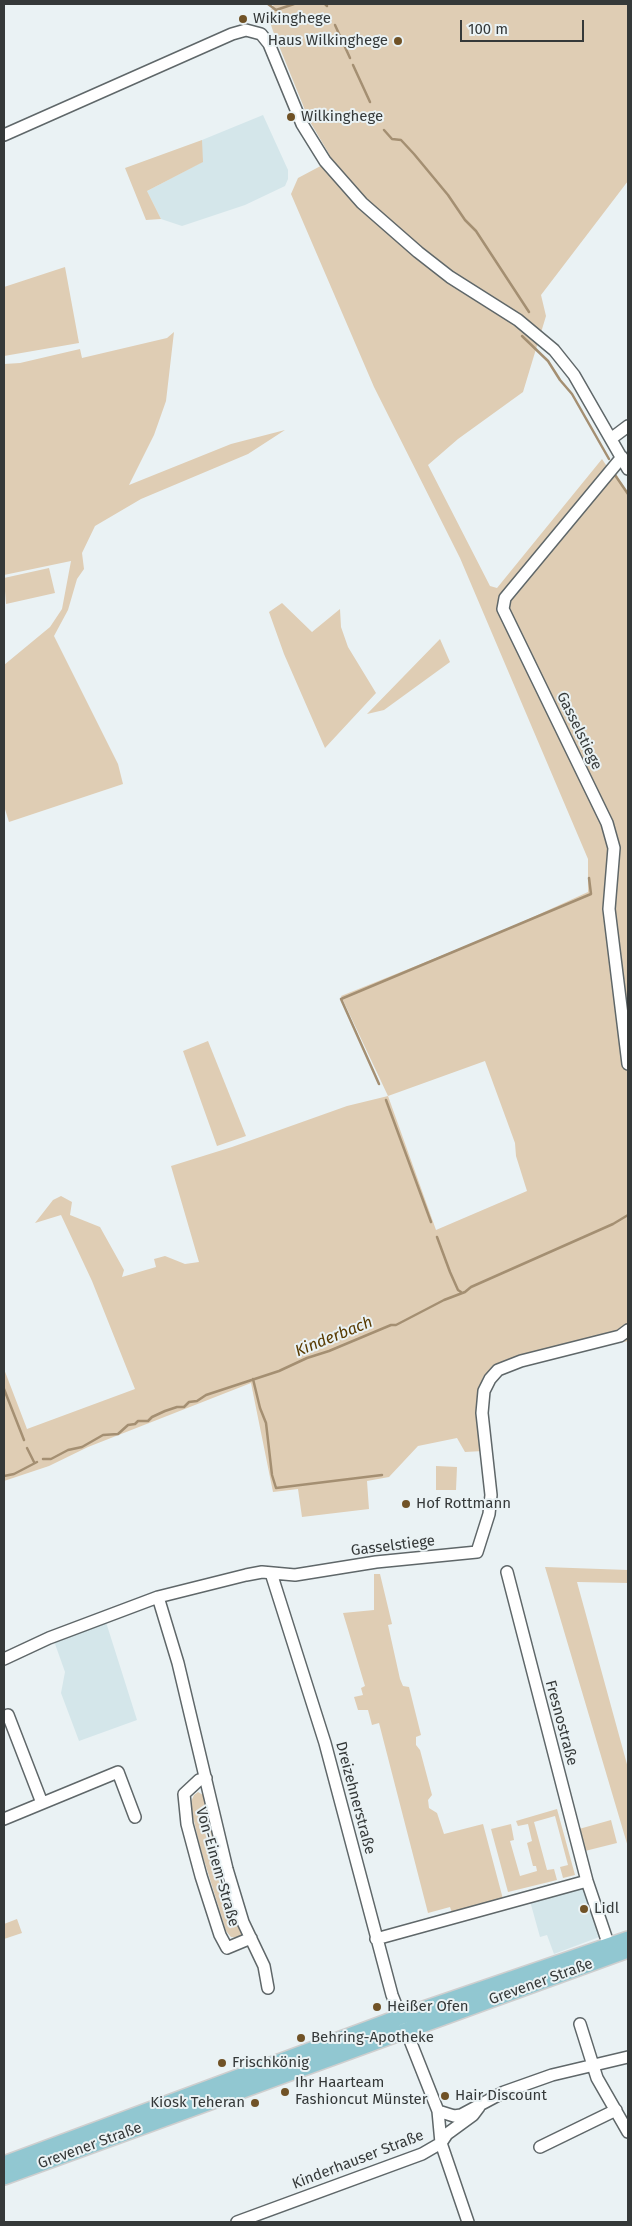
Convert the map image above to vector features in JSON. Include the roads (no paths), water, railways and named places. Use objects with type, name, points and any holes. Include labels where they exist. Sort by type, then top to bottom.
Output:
[{"type":"main road","name":"Grevener Straße","points":[[4,2177],[628,1939]]},
{"type":"main road","name":"Grevener Straße","points":[[4,2164],[403,2024],[628,1950]]},
{"type":"street","points":[[4,135],[224,38],[246,30],[257,32],[264,36],[269,44],[302,124],[332,168],[362,202],[418,252],[450,277],[518,320],[539,336],[574,375],[612,438],[628,469]]},
{"type":"street","points":[[612,438],[628,426]]},
{"type":"street","name":"Gasselstiege","points":[[622,457],[504,598],[502,609],[607,823],[614,848],[609,909],[628,1064]]},
{"type":"street","name":"Gasselstiege","points":[[4,1659],[49,1638],[158,1597],[254,1574],[295,1575],[376,1562],[477,1552],[490,1514],[490,1495],[482,1413],[484,1391],[490,1379],[498,1370],[520,1361],[620,1336],[628,1330]]},
{"type":"street","name":"Fresnostraße","points":[[507,1572],[587,1881],[609,1946]]},
{"type":"street","name":"Dreizehnerstraße","points":[[271,1573],[325,1743],[376,1939],[403,2024],[438,2111],[441,2142],[468,2222]]},
{"type":"street","name":"Von-Einem-Straße","points":[[158,1597],[178,1662],[227,1869],[243,1922],[264,1966],[268,1988]]},
{"type":"street","points":[[8,1715],[42,1803]]},
{"type":"street","points":[[4,1819],[118,1772],[134,1817]]},
{"type":"street","name":"Von-Einem-Straße","points":[[206,1778],[199,1780],[184,1794],[187,1824],[201,1876],[220,1935],[227,1948],[251,1938]]},
{"type":"street","points":[[376,1939],[587,1881]]},
{"type":"street","points":[[580,2024],[600,2083],[628,2132]]},
{"type":"street","name":"Kinderhauser Straße","points":[[438,2111],[454,2116],[461,2115],[504,2092],[552,2075],[628,2057]]},
{"type":"street","name":"Kinderhauser Straße","points":[[237,2222],[422,2154],[441,2142],[447,2134],[473,2115],[479,2107]]},
{"type":"street","points":[[540,2147],[616,2110]]},
{"type":"waterway","points":[[268,4],[276,10],[294,4]]},
{"type":"waterway","points":[[335,25],[350,58]]},
{"type":"waterway","points":[[353,65],[370,102]]},
{"type":"waterway","points":[[384,130],[392,139],[401,140],[448,195],[465,220],[476,231],[529,312]]},
{"type":"waterway","points":[[522,336],[548,361],[572,394],[609,459]]},
{"type":"waterway","points":[[615,475],[628,494]]},
{"type":"waterway","points":[[379,1084],[341,999],[591,894],[589,878]]},
{"type":"waterway","points":[[386,1100],[431,1222]]},
{"type":"waterway","name":"Kinderbach","points":[[43,1459],[51,1459],[68,1450],[82,1447],[103,1435],[118,1434],[128,1425],[135,1424],[138,1421],[148,1421],[165,1411],[184,1407],[189,1402],[197,1401],[206,1395],[279,1371],[307,1358],[329,1351],[391,1325],[396,1325],[444,1300],[465,1292],[471,1287],[613,1224],[628,1215]]},
{"type":"waterway","points":[[437,1237],[450,1272],[458,1290],[461,1292]]},
{"type":"waterway","points":[[253,1379],[260,1408],[266,1423],[272,1475],[276,1488],[382,1475]]},
{"type":"waterway","points":[[4,1389],[24,1440]]},
{"type":"waterway","points":[[27,1448],[34,1462]]},
{"type":"waterway","name":"Kinderbach","points":[[4,1476],[14,1474],[37,1462]]},
{"type":"place","name":"Wikinghege","points":[[243,19]]},
{"type":"place","name":"Haus Wilkinghege","points":[[398,41]]},
{"type":"place","name":"Wilkinghege","points":[[291,117]]},
{"type":"place","name":"Hof Rottmann","points":[[406,1504]]},
{"type":"place","name":"Lidl","points":[[584,1909]]},
{"type":"place","name":"Heißer Ofen","points":[[377,2007]]},
{"type":"place","name":"Behring-Apotheke","points":[[301,2038]]},
{"type":"place","name":"Frischkönig","points":[[222,2063]]},
{"type":"place","name":"Ihr Haarteam Fashioncut Münster","points":[[285,2092]]},
{"type":"place","name":"Hair Discount","points":[[445,2096]]},
{"type":"place","name":"Kiosk Teheran","points":[[255,2103]]}]
